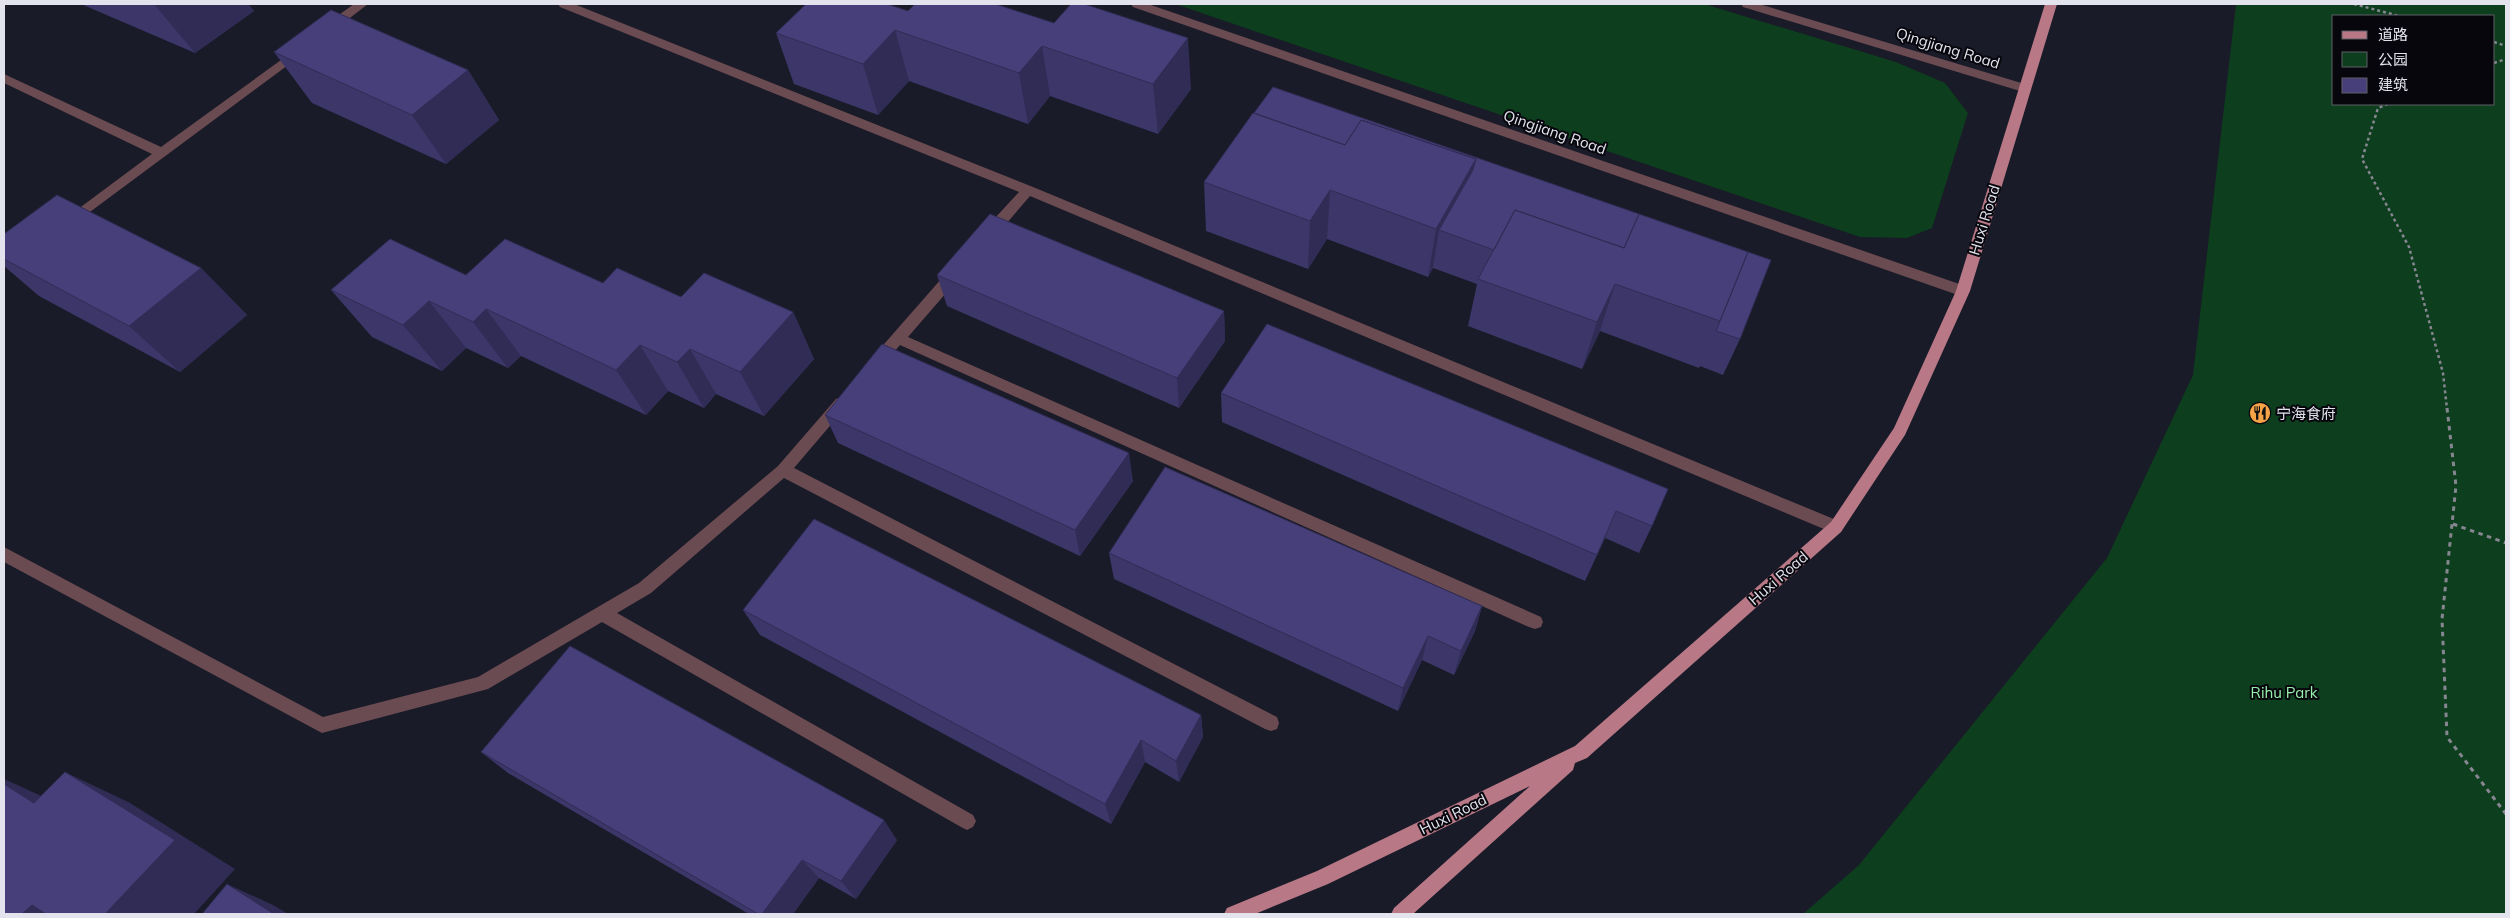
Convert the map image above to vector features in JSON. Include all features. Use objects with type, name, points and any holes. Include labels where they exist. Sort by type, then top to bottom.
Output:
[{"type":"main road","name":"Huxi Road","points":[[1233,914],[1322,878],[1581,752],[1836,527],[1900,431],[1963,291],[2051,4]]},
{"type":"main road","points":[[1400,914],[1581,752]]},
{"type":"street","points":[[322,34],[362,4]]},
{"type":"street","points":[[564,4],[1028,190],[1836,527]]},
{"type":"street","name":"Qingjiang Road","points":[[1137,4],[1963,291]]},
{"type":"street","name":"Qingjiang Road","points":[[1747,4],[2024,88]]},
{"type":"street","points":[[59,230],[306,46]]},
{"type":"street","points":[[4,78],[162,153]]},
{"type":"street","points":[[978,247],[1028,190]]},
{"type":"street","points":[[866,375],[965,261]]},
{"type":"street","points":[[898,338],[1535,622]]},
{"type":"street","points":[[4,554],[322,725],[482,684],[645,588],[784,470],[853,389]]},
{"type":"street","points":[[784,470],[1270,723]]},
{"type":"street","points":[[602,613],[967,821]]},
{"type":"path","points":[[2354,4],[2395,15]]},
{"type":"path","points":[[2386,105],[2378,108],[2362,159],[2409,247],[2443,373],[2456,486],[2442,619],[2448,737],[2506,814]]},
{"type":"path","points":[[2452,524],[2506,543]]},
{"type":"green space","points":[[1175,4],[1704,4],[1896,62],[1945,83],[1968,113],[1932,228],[1907,238],[1860,237]]},
{"type":"green space","name":"Rihu Park","points":[[2236,4],[2506,4],[2506,914],[1803,914],[1859,865],[2107,558],[2193,375]]},
{"type":"building","points":[[806,4],[887,4],[908,11],[915,4],[995,4],[1054,23],[1071,4],[1084,4],[1188,38],[1153,84],[1042,46],[1019,73],[895,30],[863,64],[776,33]]},
{"type":"building","points":[[331,10],[468,70],[412,115],[274,52]]},
{"type":"building","points":[[1273,87],[1639,214],[1624,248],[1515,210],[1494,250],[1439,230],[1473,170],[1476,159],[1361,120],[1345,145],[1254,113]]},
{"type":"building","points":[[1253,113],[1345,145],[1361,120],[1476,159],[1436,229],[1330,190],[1310,221],[1204,182]]},
{"type":"building","points":[[57,195],[201,268],[129,326],[4,259],[4,234]]},
{"type":"building","points":[[1515,210],[1624,248],[1639,214],[1748,252],[1720,321],[1615,284],[1597,322],[1478,279]]},
{"type":"building","points":[[990,214],[1224,311],[1177,378],[937,275]]},
{"type":"building","points":[[390,239],[466,275],[505,239],[603,283],[617,268],[681,297],[704,273],[793,312],[740,372],[690,349],[677,362],[640,345],[616,370],[486,309],[473,322],[429,301],[403,325],[331,290]]},
{"type":"building","points":[[1748,252],[1771,260],[1740,339],[1716,331]]},
{"type":"building","points":[[1267,324],[1668,489],[1652,526],[1616,511],[1597,555],[1221,393]]},
{"type":"building","points":[[882,344],[1129,453],[1075,530],[825,415]]},
{"type":"building","points":[[1165,467],[1482,606],[1461,651],[1428,636],[1403,688],[1109,553]]},
{"type":"building","points":[[814,519],[1201,715],[1176,761],[1141,740],[1105,804],[743,610]]},
{"type":"building","points":[[570,646],[884,820],[841,881],[802,860],[762,914],[758,914],[481,752]]},
{"type":"building","points":[[65,772],[175,840],[105,914],[46,914],[32,905],[22,914],[4,914],[4,784],[34,803]]},
{"type":"building","points":[[227,884],[274,914],[202,914]]},
{"type":"place","name":"宁海食府","points":[[2260,413]]}]
